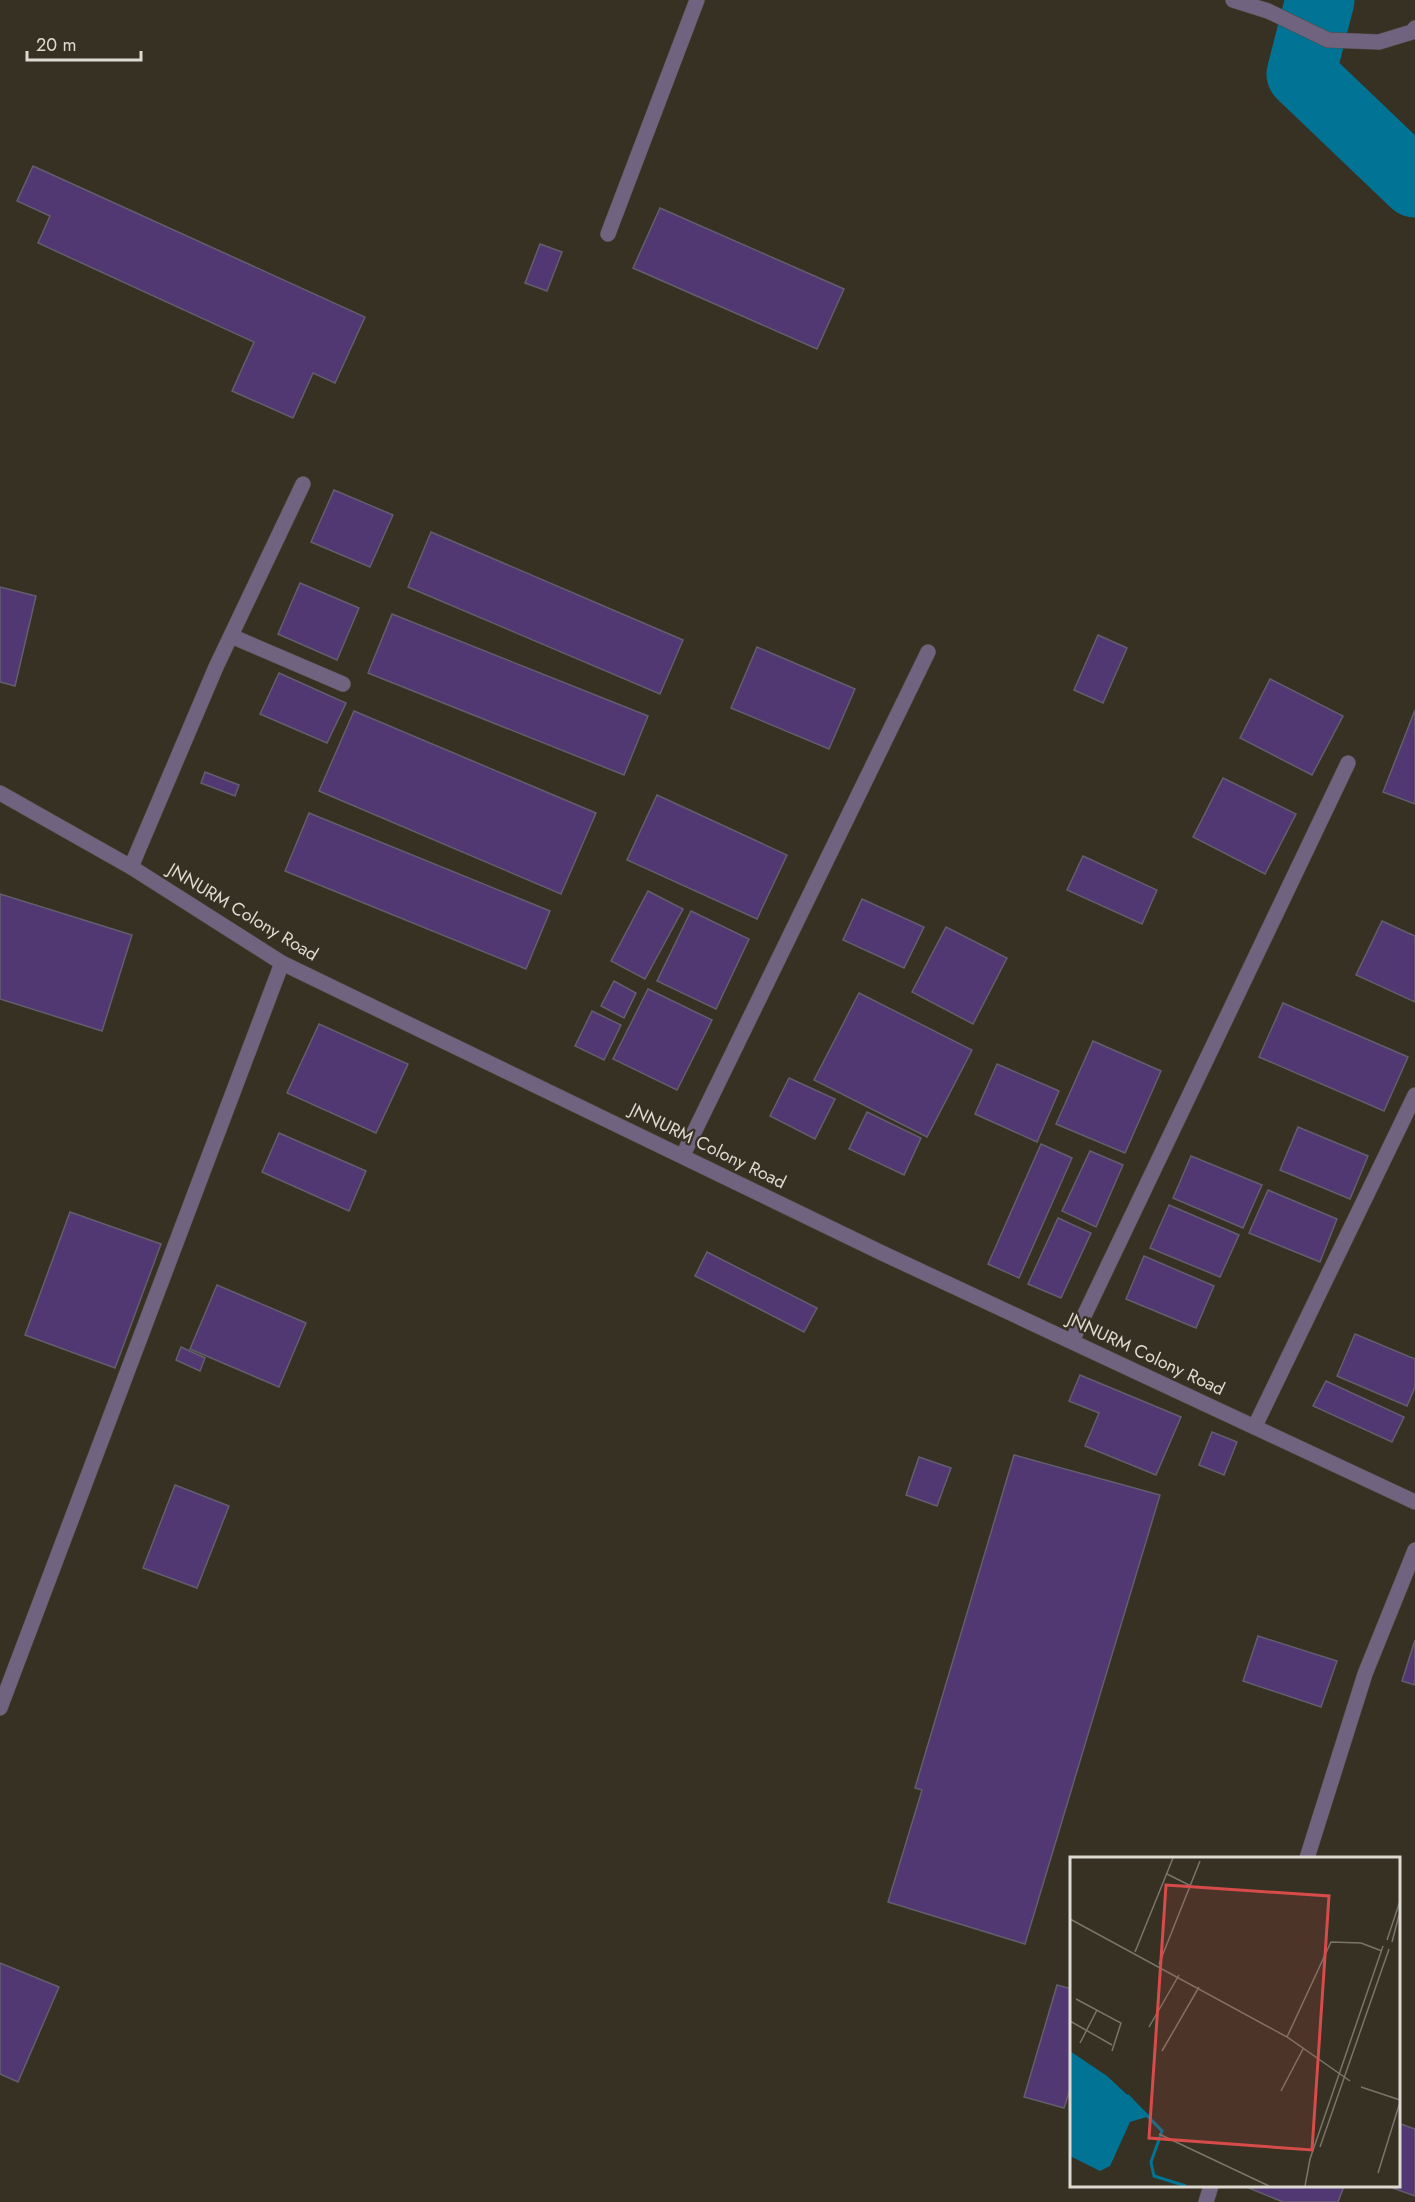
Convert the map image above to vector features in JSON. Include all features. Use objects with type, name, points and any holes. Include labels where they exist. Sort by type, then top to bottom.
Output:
[{"type":"street","points":[[608,234],[697,0]]},
{"type":"street","points":[[1233,0],[1268,11],[1328,40],[1379,42],[1412,32],[1415,28]]},
{"type":"street","points":[[131,867],[231,636],[303,484]]},
{"type":"street","points":[[231,636],[343,684]]},
{"type":"street","points":[[683,1155],[928,652]]},
{"type":"street","points":[[1072,1341],[1348,763]]},
{"type":"street","name":"JNNURM Colony Road","points":[[0,793],[131,867],[282,963],[882,1253],[1415,1502]]},
{"type":"street","points":[[0,1708],[282,963]]},
{"type":"street","points":[[1255,1426],[1415,1095]]},
{"type":"street","points":[[1307,1857],[1365,1674],[1415,1550]]},
{"type":"street","points":[[1206,2202],[1211,2187]]},
{"type":"building","points":[[33,166],[365,317],[335,383],[313,373],[293,418],[232,391],[254,342],[38,243],[50,216],[17,201]]},
{"type":"building","points":[[660,208],[844,289],[817,349],[633,268]]},
{"type":"building","points":[[540,244],[562,252],[547,291],[525,283]]},
{"type":"building","points":[[334,490],[393,515],[370,567],[311,542]]},
{"type":"building","points":[[431,532],[683,640],[660,694],[408,587]]},
{"type":"building","points":[[300,583],[359,608],[337,660],[278,634]]},
{"type":"building","points":[[0,587],[36,596],[15,686],[0,682]]},
{"type":"building","points":[[392,614],[648,716],[624,775],[368,673]]},
{"type":"building","points":[[1098,635],[1127,648],[1103,703],[1074,690]]},
{"type":"building","points":[[757,647],[855,689],[829,749],[731,708]]},
{"type":"building","points":[[279,673],[346,703],[327,743],[260,714]]},
{"type":"building","points":[[1270,679],[1343,716],[1312,775],[1240,738]]},
{"type":"building","points":[[1415,710],[1415,804],[1383,792]]},
{"type":"building","points":[[354,711],[596,813],[561,894],[319,791]]},
{"type":"building","points":[[205,772],[239,785],[235,796],[201,783]]},
{"type":"building","points":[[1223,778],[1296,814],[1265,874],[1193,837]]},
{"type":"building","points":[[657,795],[787,855],[757,919],[627,860]]},
{"type":"building","points":[[309,813],[550,911],[526,969],[285,871]]},
{"type":"building","points":[[1083,856],[1157,890],[1142,924],[1067,890]]},
{"type":"building","points":[[648,891],[683,909],[645,979],[611,961]]},
{"type":"building","points":[[0,894],[132,935],[102,1031],[0,999]]},
{"type":"building","points":[[862,899],[924,927],[904,968],[843,940]]},
{"type":"building","points":[[691,911],[749,939],[716,1009],[657,981]]},
{"type":"building","points":[[1382,921],[1415,936],[1415,1002],[1356,975]]},
{"type":"building","points":[[946,927],[1007,958],[973,1024],[912,992]]},
{"type":"building","points":[[614,981],[636,993],[624,1018],[601,1006]]},
{"type":"building","points":[[648,989],[712,1020],[677,1090],[613,1059]]},
{"type":"building","points":[[859,993],[972,1050],[927,1137],[814,1080]]},
{"type":"building","points":[[1283,1003],[1408,1057],[1384,1111],[1259,1057]]},
{"type":"building","points":[[592,1011],[621,1025],[604,1060],[575,1046]]},
{"type":"building","points":[[319,1024],[408,1064],[376,1133],[287,1093]]},
{"type":"building","points":[[1093,1041],[1161,1071],[1125,1153],[1056,1124]]},
{"type":"building","points":[[997,1064],[1059,1091],[1037,1142],[975,1114]]},
{"type":"building","points":[[789,1078],[835,1099],[815,1139],[770,1116]]},
{"type":"building","points":[[867,1112],[921,1138],[904,1175],[849,1149]]},
{"type":"building","points":[[1298,1127],[1368,1156],[1350,1199],[1280,1170]]},
{"type":"building","points":[[279,1133],[366,1171],[349,1211],[262,1172]]},
{"type":"building","points":[[1041,1144],[1072,1158],[1019,1278],[988,1264]]},
{"type":"building","points":[[1090,1151],[1123,1165],[1096,1227],[1062,1211]]},
{"type":"building","points":[[1191,1156],[1262,1185],[1243,1228],[1173,1198]]},
{"type":"building","points":[[1268,1190],[1337,1219],[1320,1262],[1249,1233]]},
{"type":"building","points":[[1169,1205],[1239,1235],[1220,1277],[1150,1248]]},
{"type":"building","points":[[70,1212],[161,1244],[115,1368],[25,1335]]},
{"type":"building","points":[[1058,1218],[1091,1233],[1061,1298],[1028,1284]]},
{"type":"building","points":[[707,1252],[817,1308],[804,1332],[695,1276]]},
{"type":"building","points":[[1144,1256],[1214,1286],[1196,1328],[1126,1299]]},
{"type":"building","points":[[217,1285],[306,1323],[279,1387],[190,1349]]},
{"type":"building","points":[[1355,1334],[1415,1359],[1415,1387],[1407,1406],[1337,1376]]},
{"type":"building","points":[[181,1347],[205,1358],[200,1371],[176,1360]]},
{"type":"building","points":[[1080,1375],[1181,1417],[1156,1475],[1085,1446],[1099,1413],[1069,1401]]},
{"type":"building","points":[[1326,1381],[1404,1417],[1392,1442],[1313,1406]]},
{"type":"building","points":[[1212,1432],[1237,1442],[1224,1475],[1199,1465]]},
{"type":"building","points":[[1014,1455],[1160,1495],[1025,1944],[888,1902],[922,1790],[915,1788]]},
{"type":"building","points":[[919,1457],[951,1468],[937,1506],[906,1495]]},
{"type":"building","points":[[175,1485],[229,1506],[197,1588],[143,1568]]},
{"type":"building","points":[[1258,1636],[1337,1661],[1321,1707],[1243,1681]]},
{"type":"building","points":[[1415,1640],[1415,1685],[1402,1681]]},
{"type":"building","points":[[0,1963],[59,1987],[18,2082],[0,2074]]},
{"type":"building","points":[[1057,1985],[1070,1988],[1070,2089],[1064,2108],[1024,2097]]},
{"type":"building","points":[[1400,2124],[1415,2129],[1415,2196],[1390,2187],[1400,2187]]},
{"type":"building","points":[[1246,2187],[1344,2187],[1338,2202],[1283,2202]]},
{"type":"waterway","points":[[1320,0],[1301,74],[1415,183]]}]
